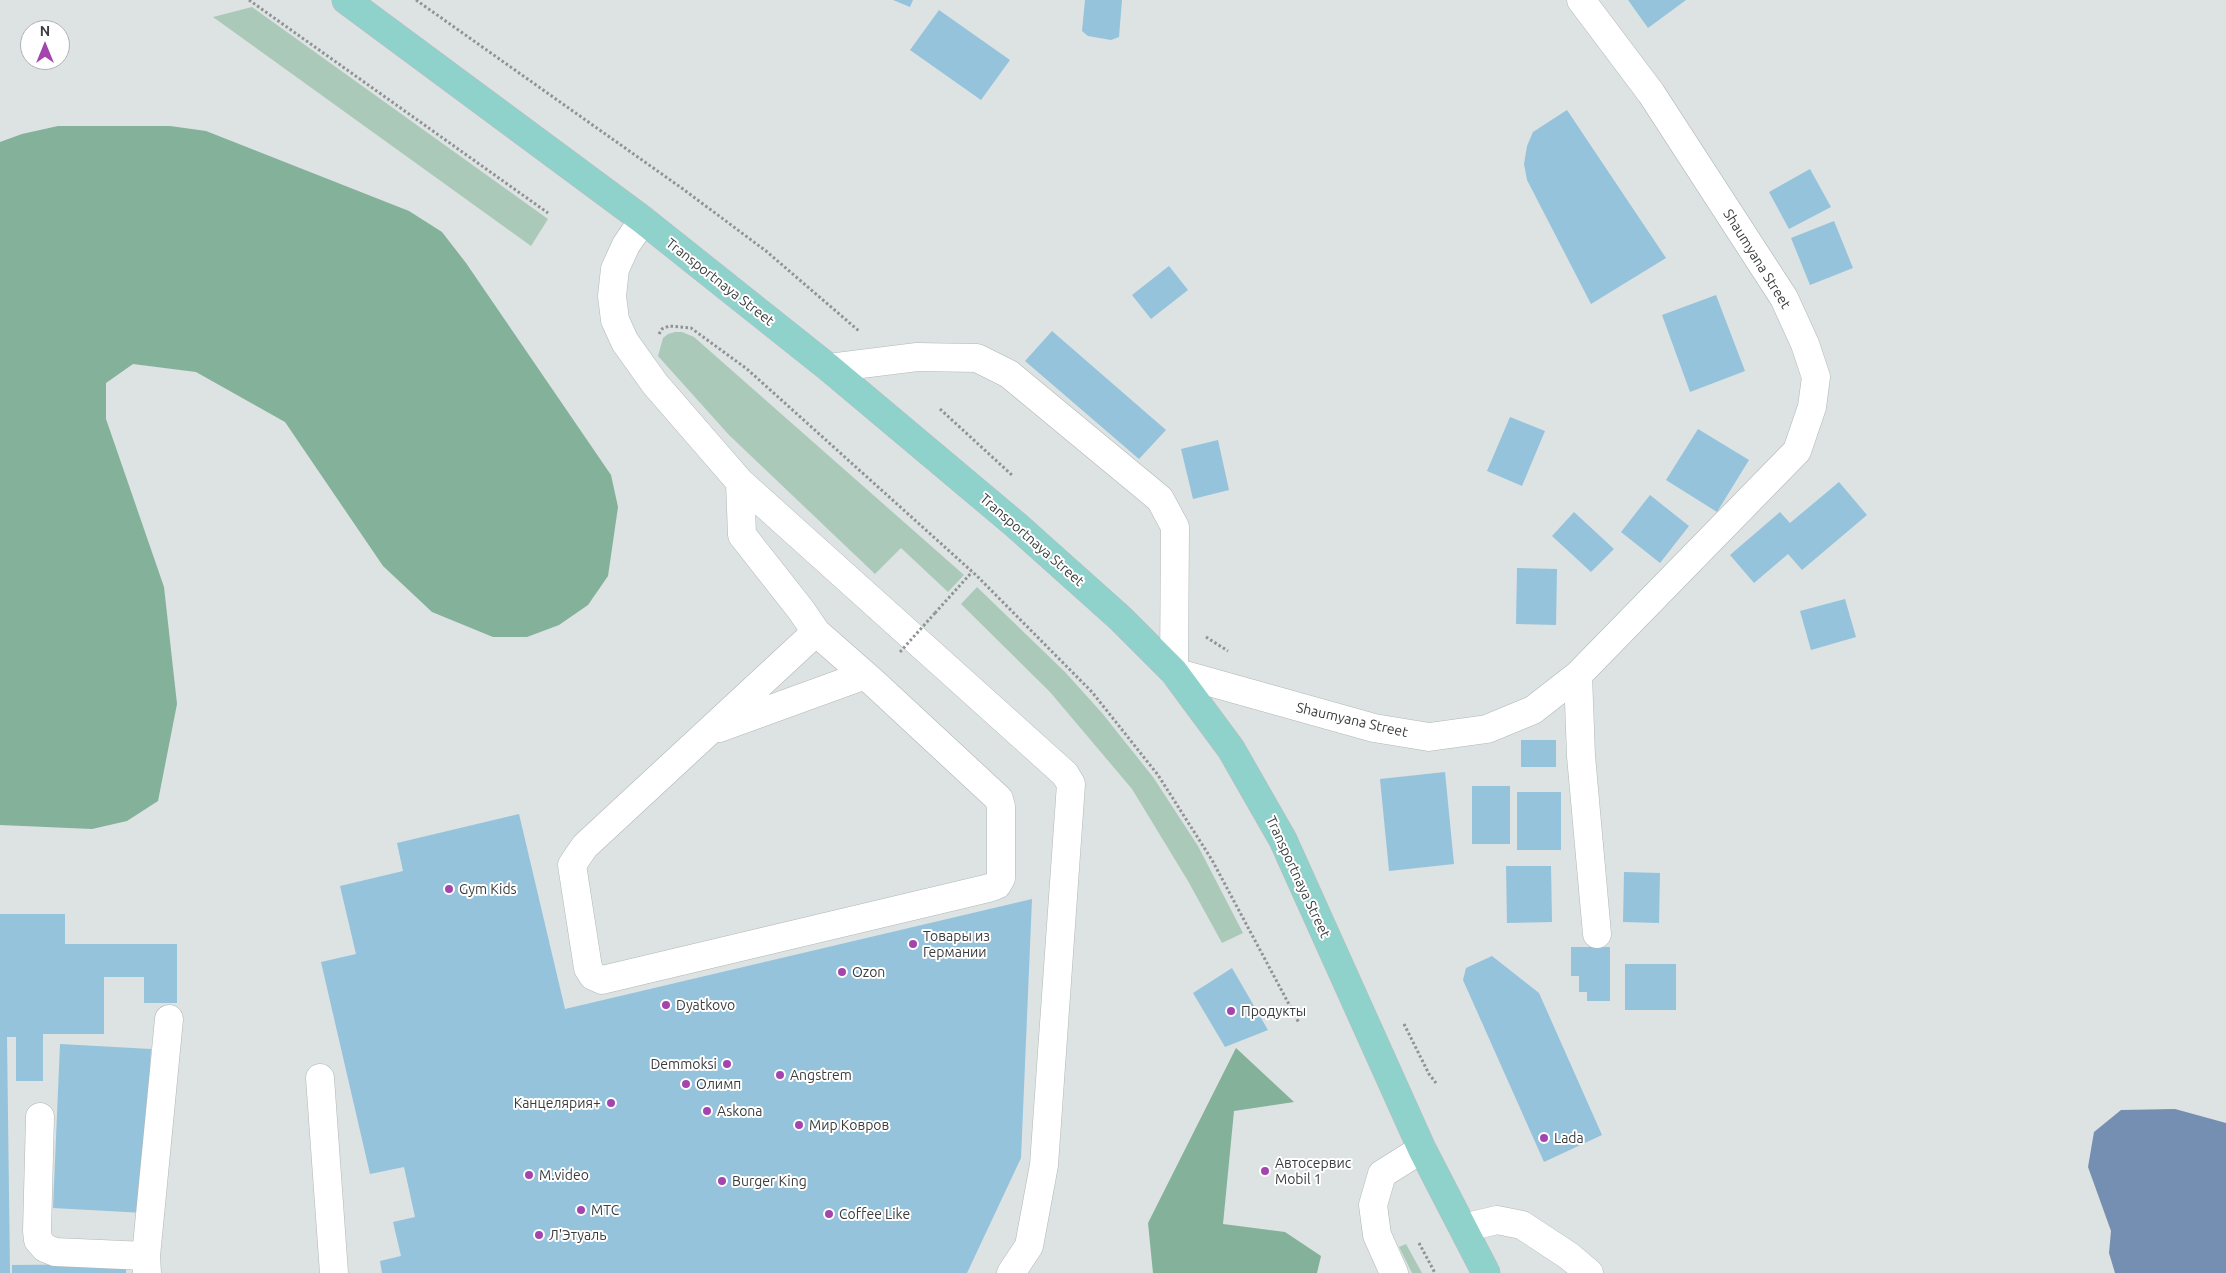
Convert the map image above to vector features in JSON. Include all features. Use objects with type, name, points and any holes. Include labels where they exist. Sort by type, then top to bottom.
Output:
[{"type":"main road","name":"Transportnaya Street","points":[[346,0],[643,220],[829,368],[1016,525],[1120,618],[1174,672],[1231,748],[1283,840],[1422,1148],[1486,1273]]},
{"type":"street","name":"Shaumyana Street","points":[[1174,672],[1374,728],[1429,737],[1486,729],[1533,710],[1578,675],[1797,451],[1812,407],[1816,377],[1806,344],[1784,298],[1651,93],[1581,0]]},
{"type":"street","points":[[643,220],[626,245],[615,269],[612,296],[615,320],[625,342],[655,384],[740,482],[1065,774],[1071,784],[1044,1165],[1029,1246],[1011,1273]]},
{"type":"street","points":[[829,368],[917,357],[977,358],[1009,374],[1160,499],[1174,527],[1174,672]]},
{"type":"street","points":[[740,482],[742,535],[816,632],[999,799],[1001,807],[1001,878],[998,885],[602,980],[593,976],[588,968],[572,865],[585,846],[816,632]]},
{"type":"street","points":[[708,732],[865,675]]},
{"type":"street","points":[[1578,675],[1581,756],[1598,934]]},
{"type":"street","points":[[40,1117],[38,1240],[45,1248],[55,1252],[146,1264],[169,1019]]},
{"type":"street","points":[[320,1078],[334,1273]]},
{"type":"street","points":[[1394,1273],[1377,1235],[1373,1205],[1382,1174],[1422,1148]]},
{"type":"street","points":[[1464,1228],[1497,1220],[1522,1225],[1569,1256],[1589,1273]]},
{"type":"path","points":[[249,0],[548,213]]},
{"type":"path","points":[[416,0],[683,189],[766,251],[859,331]]},
{"type":"path","points":[[658,336],[662,329],[669,326],[691,328],[702,334],[747,369],[972,572],[1092,692],[1158,775],[1212,860],[1299,1023]]},
{"type":"path","points":[[900,652],[972,572]]},
{"type":"path","points":[[1202,632],[1230,653]]},
{"type":"green space","points":[[252,7],[548,219],[531,246],[213,17]]},
{"type":"green space","points":[[58,126],[170,126],[206,131],[409,211],[442,232],[466,263],[611,475],[618,507],[608,576],[588,605],[559,625],[527,637],[493,637],[432,612],[383,566],[285,422],[196,372],[133,364],[106,383],[106,419],[164,587],[177,704],[158,801],[127,821],[92,829],[0,825],[0,142],[22,134]]},
{"type":"green space","points":[[675,332],[682,332],[694,337],[964,575],[948,592],[901,548],[875,574],[729,435],[658,356],[663,338]]},
{"type":"green space","points":[[977,587],[1065,672],[1102,713],[1153,777],[1198,846],[1243,933],[1222,943],[1188,881],[1132,789],[1050,692],[961,604]]},
{"type":"green space","points":[[1236,1048],[1294,1102],[1234,1111],[1223,1224],[1285,1232],[1321,1256],[1317,1273],[1153,1273],[1148,1223]]},
{"type":"green space","points":[[1406,1244],[1422,1273],[1412,1273],[1399,1247]]},
{"type":"water","points":[[2175,1109],[2226,1123],[2226,1273],[2115,1273],[2109,1253],[2111,1231],[2088,1167],[2094,1132],[2121,1110]]},
{"type":"building","points":[[893,0],[913,0],[910,7]]},
{"type":"building","points":[[1085,0],[1122,0],[1119,37],[1111,40],[1088,36],[1082,31]]},
{"type":"building","points":[[1628,0],[1686,0],[1648,28]]},
{"type":"building","points":[[939,10],[1010,60],[981,100],[910,50]]},
{"type":"building","points":[[1567,110],[1666,258],[1591,304],[1527,180],[1524,164],[1527,146],[1533,132]]},
{"type":"building","points":[[1810,169],[1831,207],[1789,229],[1769,192]]},
{"type":"building","points":[[1834,221],[1853,268],[1810,285],[1791,238]]},
{"type":"building","points":[[1169,266],[1188,290],[1151,319],[1132,295]]},
{"type":"building","points":[[1716,295],[1745,371],[1690,392],[1662,315]]},
{"type":"building","points":[[1052,331],[1166,430],[1139,459],[1025,361]]},
{"type":"building","points":[[1510,417],[1545,431],[1522,486],[1487,471]]},
{"type":"building","points":[[1698,429],[1749,460],[1717,512],[1666,480]]},
{"type":"building","points":[[1218,440],[1229,490],[1193,499],[1181,449]]},
{"type":"building","points":[[1839,482],[1867,515],[1802,570],[1788,554],[1754,583],[1730,555],[1780,512],[1790,523]]},
{"type":"building","points":[[1650,495],[1689,526],[1660,563],[1621,532]]},
{"type":"building","points":[[1574,512],[1614,549],[1591,572],[1552,536]]},
{"type":"building","points":[[1517,568],[1557,569],[1556,625],[1516,624]]},
{"type":"building","points":[[1845,599],[1856,637],[1811,650],[1800,611]]},
{"type":"building","points":[[1521,740],[1556,740],[1556,767],[1521,767]]},
{"type":"building","points":[[1445,772],[1454,864],[1389,871],[1380,779]]},
{"type":"building","points":[[1472,786],[1510,786],[1510,844],[1472,844]]},
{"type":"building","points":[[1517,792],[1561,792],[1561,850],[1517,850]]},
{"type":"building","name":"Олимп","points":[[519,814],[565,1009],[1032,899],[1021,1158],[967,1273],[382,1273],[380,1261],[401,1256],[393,1222],[415,1217],[404,1167],[370,1174],[321,962],[356,954],[340,886],[403,871],[397,843]]},
{"type":"building","points":[[1506,866],[1551,866],[1552,922],[1507,923]]},
{"type":"building","points":[[1624,872],[1660,873],[1659,923],[1623,922]]},
{"type":"building","points":[[0,914],[65,914],[65,944],[177,944],[177,1003],[144,1003],[144,977],[104,977],[104,1034],[43,1034],[43,1081],[16,1081],[16,1037],[7,1037],[10,1273],[0,1273]]},
{"type":"building","points":[[1571,947],[1610,947],[1610,1001],[1587,1001],[1587,992],[1579,992],[1579,976],[1571,976]]},
{"type":"building","points":[[1492,956],[1539,993],[1602,1135],[1544,1162],[1463,980],[1466,968]]},
{"type":"building","points":[[1625,964],[1676,964],[1676,1010],[1625,1010]]},
{"type":"building","name":"Продукты","points":[[1232,968],[1268,1030],[1225,1047],[1193,993]]},
{"type":"building","points":[[60,1044],[151,1049],[144,1213],[53,1208]]},
{"type":"building","points":[[126,1264],[126,1273],[12,1273],[12,1265]]},
{"type":"place","name":"Gym Kids","points":[[449,889]]},
{"type":"place","name":"Товары из Германии","points":[[913,944]]},
{"type":"place","name":"Ozon","points":[[842,972]]},
{"type":"place","name":"Dyatkovo","points":[[666,1005]]},
{"type":"place","name":"Продукты","points":[[1231,1011]]},
{"type":"place","name":"Demmoksi","points":[[727,1064]]},
{"type":"place","name":"Angstrem","points":[[780,1075]]},
{"type":"place","name":"Олимп","points":[[686,1084]]},
{"type":"place","name":"Канцелярия+","points":[[611,1103]]},
{"type":"place","name":"Askona","points":[[707,1111]]},
{"type":"place","name":"Мир Ковров","points":[[799,1125]]},
{"type":"place","name":"Lada","points":[[1544,1138]]},
{"type":"place","name":"Автосервис Mobil 1","points":[[1265,1171]]},
{"type":"place","name":"M.video","points":[[529,1175]]},
{"type":"place","name":"Burger King","points":[[722,1181]]},
{"type":"place","name":"МТС","points":[[581,1210]]},
{"type":"place","name":"Coffee Like","points":[[829,1214]]},
{"type":"place","name":"Л'Этуаль","points":[[539,1235]]}]
